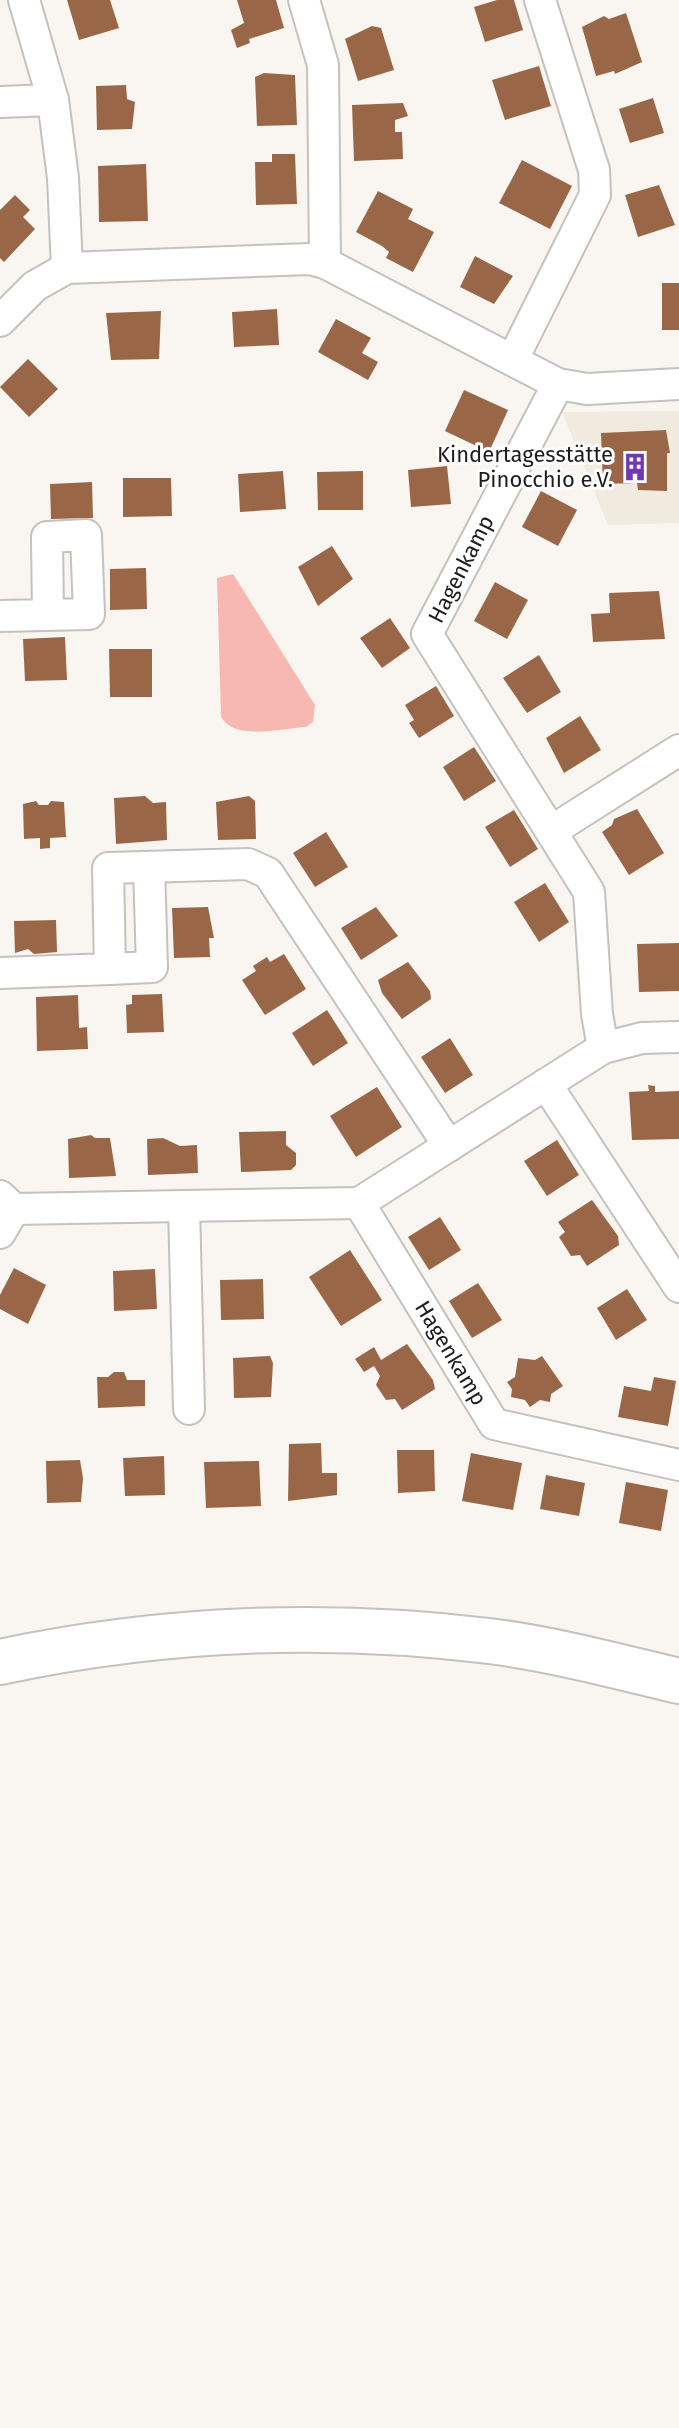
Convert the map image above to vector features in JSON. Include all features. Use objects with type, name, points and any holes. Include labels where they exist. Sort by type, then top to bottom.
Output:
[{"type":"main road","points":[[0,1662],[52,1651],[168,1636],[276,1630],[374,1630],[541,1649],[679,1681]]},
{"type":"street","points":[[24,0],[53,100],[63,178],[67,268]]},
{"type":"street","points":[[304,0],[323,65],[325,263]]},
{"type":"street","points":[[513,359],[595,195],[594,170],[540,0]]},
{"type":"street","points":[[0,102],[53,100]]},
{"type":"street","points":[[0,321],[35,286],[67,268],[295,258],[325,263],[558,384],[587,389],[679,384]]},
{"type":"street","name":"Hagenkamp","points":[[558,384],[427,634],[553,830],[589,892],[597,1014],[603,1048]]},
{"type":"street","points":[[0,616],[48,615]]},
{"type":"street","points":[[553,830],[679,750]]},
{"type":"street","points":[[110,969],[108,868],[248,864],[268,873],[449,1146]]},
{"type":"street","points":[[0,973],[152,967],[149,867]]},
{"type":"street","points":[[5,1213],[359,1203],[603,1048],[642,1038],[679,1037]]},
{"type":"street","points":[[546,1084],[679,1287]]},
{"type":"street","name":"Hagenkamp","points":[[359,1203],[494,1424],[679,1465]]},
{"type":"street","points":[[184,1206],[189,1409]]},
{"type":"shaded area","points":[[679,411],[679,523],[608,525],[562,412]]},
{"type":"shaded area","points":[[233,574],[315,705],[313,722],[306,727],[247,731],[227,724],[221,716],[217,578]]},
{"type":"building","points":[[67,0],[110,0],[119,28],[79,40]]},
{"type":"building","points":[[237,0],[276,0],[284,28],[249,39],[250,43],[237,48],[231,30],[244,23]]},
{"type":"building","points":[[497,0],[514,0],[523,30],[485,42],[474,7]]},
{"type":"building","points":[[626,13],[642,62],[615,74],[614,71],[596,76],[582,27],[604,16],[609,19]]},
{"type":"building","points":[[372,26],[381,28],[394,70],[358,81],[345,39]]},
{"type":"building","points":[[539,66],[551,106],[505,120],[492,80]]},
{"type":"building","points":[[264,73],[295,75],[297,125],[257,126],[255,77]]},
{"type":"building","points":[[126,85],[127,99],[135,102],[132,129],[97,130],[96,86]]},
{"type":"building","points":[[653,98],[664,133],[630,143],[619,109]]},
{"type":"building","points":[[403,103],[408,116],[395,120],[395,132],[402,132],[403,159],[354,161],[352,105]]},
{"type":"building","points":[[272,154],[295,154],[297,204],[256,205],[255,162],[272,162]]},
{"type":"building","points":[[522,160],[572,186],[550,229],[499,203]]},
{"type":"building","points":[[146,164],[148,221],[99,222],[98,166]]},
{"type":"building","points":[[659,185],[675,225],[638,237],[625,195]]},
{"type":"building","points":[[378,191],[413,209],[408,219],[434,232],[413,272],[386,258],[389,252],[356,232]]},
{"type":"building","points":[[15,195],[30,210],[23,217],[35,229],[4,262],[0,258],[0,210]]},
{"type":"building","points":[[475,256],[513,276],[494,304],[460,287]]},
{"type":"building","points":[[662,283],[679,283],[679,330],[662,330]]},
{"type":"building","points":[[277,309],[279,345],[234,347],[232,312]]},
{"type":"building","points":[[161,311],[159,359],[111,360],[106,313]]},
{"type":"building","points":[[336,319],[371,338],[362,353],[378,362],[368,380],[318,352]]},
{"type":"building","points":[[28,359],[58,389],[29,417],[0,387]]},
{"type":"building","points":[[464,390],[508,410],[489,452],[445,431]]},
{"type":"building","name":"Kindertagesstätte Pinocchio e.V.","points":[[666,430],[670,453],[667,453],[667,491],[638,490],[637,483],[603,484],[601,433]]},
{"type":"building","points":[[447,466],[451,504],[411,507],[408,470]]},
{"type":"building","points":[[283,471],[286,509],[240,512],[238,474]]},
{"type":"building","points":[[363,471],[363,510],[318,510],[317,472]]},
{"type":"building","points":[[123,478],[171,478],[172,516],[123,517]]},
{"type":"building","points":[[92,482],[93,518],[51,519],[50,484]]},
{"type":"building","points":[[541,491],[577,510],[558,546],[522,527]]},
{"type":"building","points":[[332,546],[353,579],[318,606],[298,567]]},
{"type":"building","points":[[146,568],[147,609],[110,610],[110,569]]},
{"type":"building","points":[[495,582],[528,600],[507,639],[474,621]]},
{"type":"building","points":[[659,591],[665,639],[593,642],[591,614],[610,613],[609,593]]},
{"type":"building","points":[[390,618],[410,648],[382,668],[360,638]]},
{"type":"building","points":[[65,637],[67,680],[25,681],[23,639]]},
{"type":"building","points":[[109,649],[152,649],[152,697],[110,697]]},
{"type":"building","points":[[539,655],[561,692],[527,713],[503,678]]},
{"type":"building","points":[[436,686],[454,716],[419,738],[409,723],[414,720],[405,705]]},
{"type":"building","points":[[580,716],[601,750],[564,773],[546,738]]},
{"type":"building","points":[[474,747],[496,781],[464,801],[443,767]]},
{"type":"building","points":[[145,796],[153,803],[166,802],[167,840],[116,844],[114,798]]},
{"type":"building","points":[[249,796],[255,801],[256,839],[218,840],[216,802]]},
{"type":"building","points":[[36,801],[39,805],[48,805],[51,801],[64,802],[66,837],[50,838],[50,848],[40,849],[40,838],[24,839],[23,804]]},
{"type":"building","points":[[637,809],[664,853],[629,875],[602,832],[612,825],[614,819]]},
{"type":"building","points":[[514,810],[538,849],[510,867],[485,827]]},
{"type":"building","points":[[326,832],[348,867],[315,887],[293,853]]},
{"type":"building","points":[[545,883],[569,922],[539,942],[514,902]]},
{"type":"building","points":[[208,907],[214,938],[209,938],[210,957],[174,958],[172,908]]},
{"type":"building","points":[[376,907],[398,936],[361,960],[341,928]]},
{"type":"building","points":[[56,920],[57,952],[34,954],[28,949],[15,953],[14,921]]},
{"type":"building","points":[[679,943],[679,991],[639,992],[637,944]]},
{"type":"building","points":[[284,954],[306,989],[265,1015],[242,980],[256,971],[253,966],[267,957],[270,962]]},
{"type":"building","points":[[408,962],[430,991],[431,999],[402,1019],[382,993],[378,980]]},
{"type":"building","points":[[162,994],[164,1032],[127,1033],[126,1005],[132,1004],[132,995]]},
{"type":"building","points":[[78,995],[79,1028],[87,1027],[88,1049],[37,1051],[36,997]]},
{"type":"building","points":[[327,1010],[348,1043],[313,1066],[292,1033]]},
{"type":"building","points":[[450,1038],[473,1075],[445,1093],[421,1057]]},
{"type":"building","points":[[648,1085],[655,1086],[655,1092],[679,1091],[679,1139],[632,1140],[629,1092],[649,1091]]},
{"type":"building","points":[[377,1087],[402,1127],[356,1157],[330,1116]]},
{"type":"building","points":[[286,1131],[286,1145],[296,1153],[296,1165],[291,1170],[241,1172],[239,1132]]},
{"type":"building","points":[[91,1135],[110,1138],[116,1176],[69,1178],[68,1139]]},
{"type":"building","points":[[163,1138],[180,1146],[197,1145],[198,1173],[148,1175],[147,1139]]},
{"type":"building","points":[[557,1140],[579,1175],[547,1196],[524,1161]]},
{"type":"building","points":[[592,1200],[618,1236],[619,1245],[587,1266],[580,1255],[571,1256],[559,1237],[565,1232],[558,1222]]},
{"type":"building","points":[[440,1217],[461,1250],[429,1270],[408,1237]]},
{"type":"building","points":[[350,1250],[382,1300],[341,1326],[309,1277]]},
{"type":"building","points":[[14,1268],[46,1285],[28,1324],[0,1309],[0,1295]]},
{"type":"building","points":[[155,1269],[157,1309],[114,1311],[113,1271]]},
{"type":"building","points":[[263,1279],[264,1319],[221,1320],[220,1280]]},
{"type":"building","points":[[478,1283],[502,1320],[472,1338],[449,1301]]},
{"type":"building","points":[[627,1289],[647,1320],[616,1340],[597,1308]]},
{"type":"building","points":[[407,1344],[433,1380],[435,1389],[402,1410],[395,1399],[386,1400],[376,1385],[380,1376],[374,1366],[364,1372],[355,1359],[374,1347],[381,1360]]},
{"type":"building","points":[[270,1356],[273,1363],[271,1397],[234,1398],[233,1358]]},
{"type":"building","points":[[542,1356],[563,1386],[551,1394],[550,1402],[540,1400],[530,1407],[525,1400],[511,1397],[512,1389],[507,1382],[515,1377],[518,1358],[535,1360]]},
{"type":"building","points":[[114,1372],[124,1372],[127,1380],[145,1380],[145,1406],[98,1408],[97,1377],[108,1377]]},
{"type":"building","points":[[654,1377],[676,1381],[668,1426],[618,1417],[624,1386],[651,1391]]},
{"type":"building","points":[[321,1443],[322,1473],[337,1473],[337,1495],[288,1501],[289,1444]]},
{"type":"building","points":[[397,1450],[434,1450],[435,1491],[398,1493]]},
{"type":"building","points":[[471,1453],[522,1463],[513,1510],[462,1501]]},
{"type":"building","points":[[164,1456],[165,1495],[125,1496],[123,1458]]},
{"type":"building","points":[[80,1460],[83,1478],[81,1502],[47,1503],[46,1461]]},
{"type":"building","points":[[259,1461],[261,1506],[206,1508],[204,1462]]},
{"type":"building","points":[[546,1475],[585,1483],[579,1516],[540,1509]]},
{"type":"building","points":[[626,1482],[668,1490],[661,1531],[619,1523]]},
{"type":"place","name":"Kindertagesstätte Pinocchio e.V.","points":[[635,467]]}]
